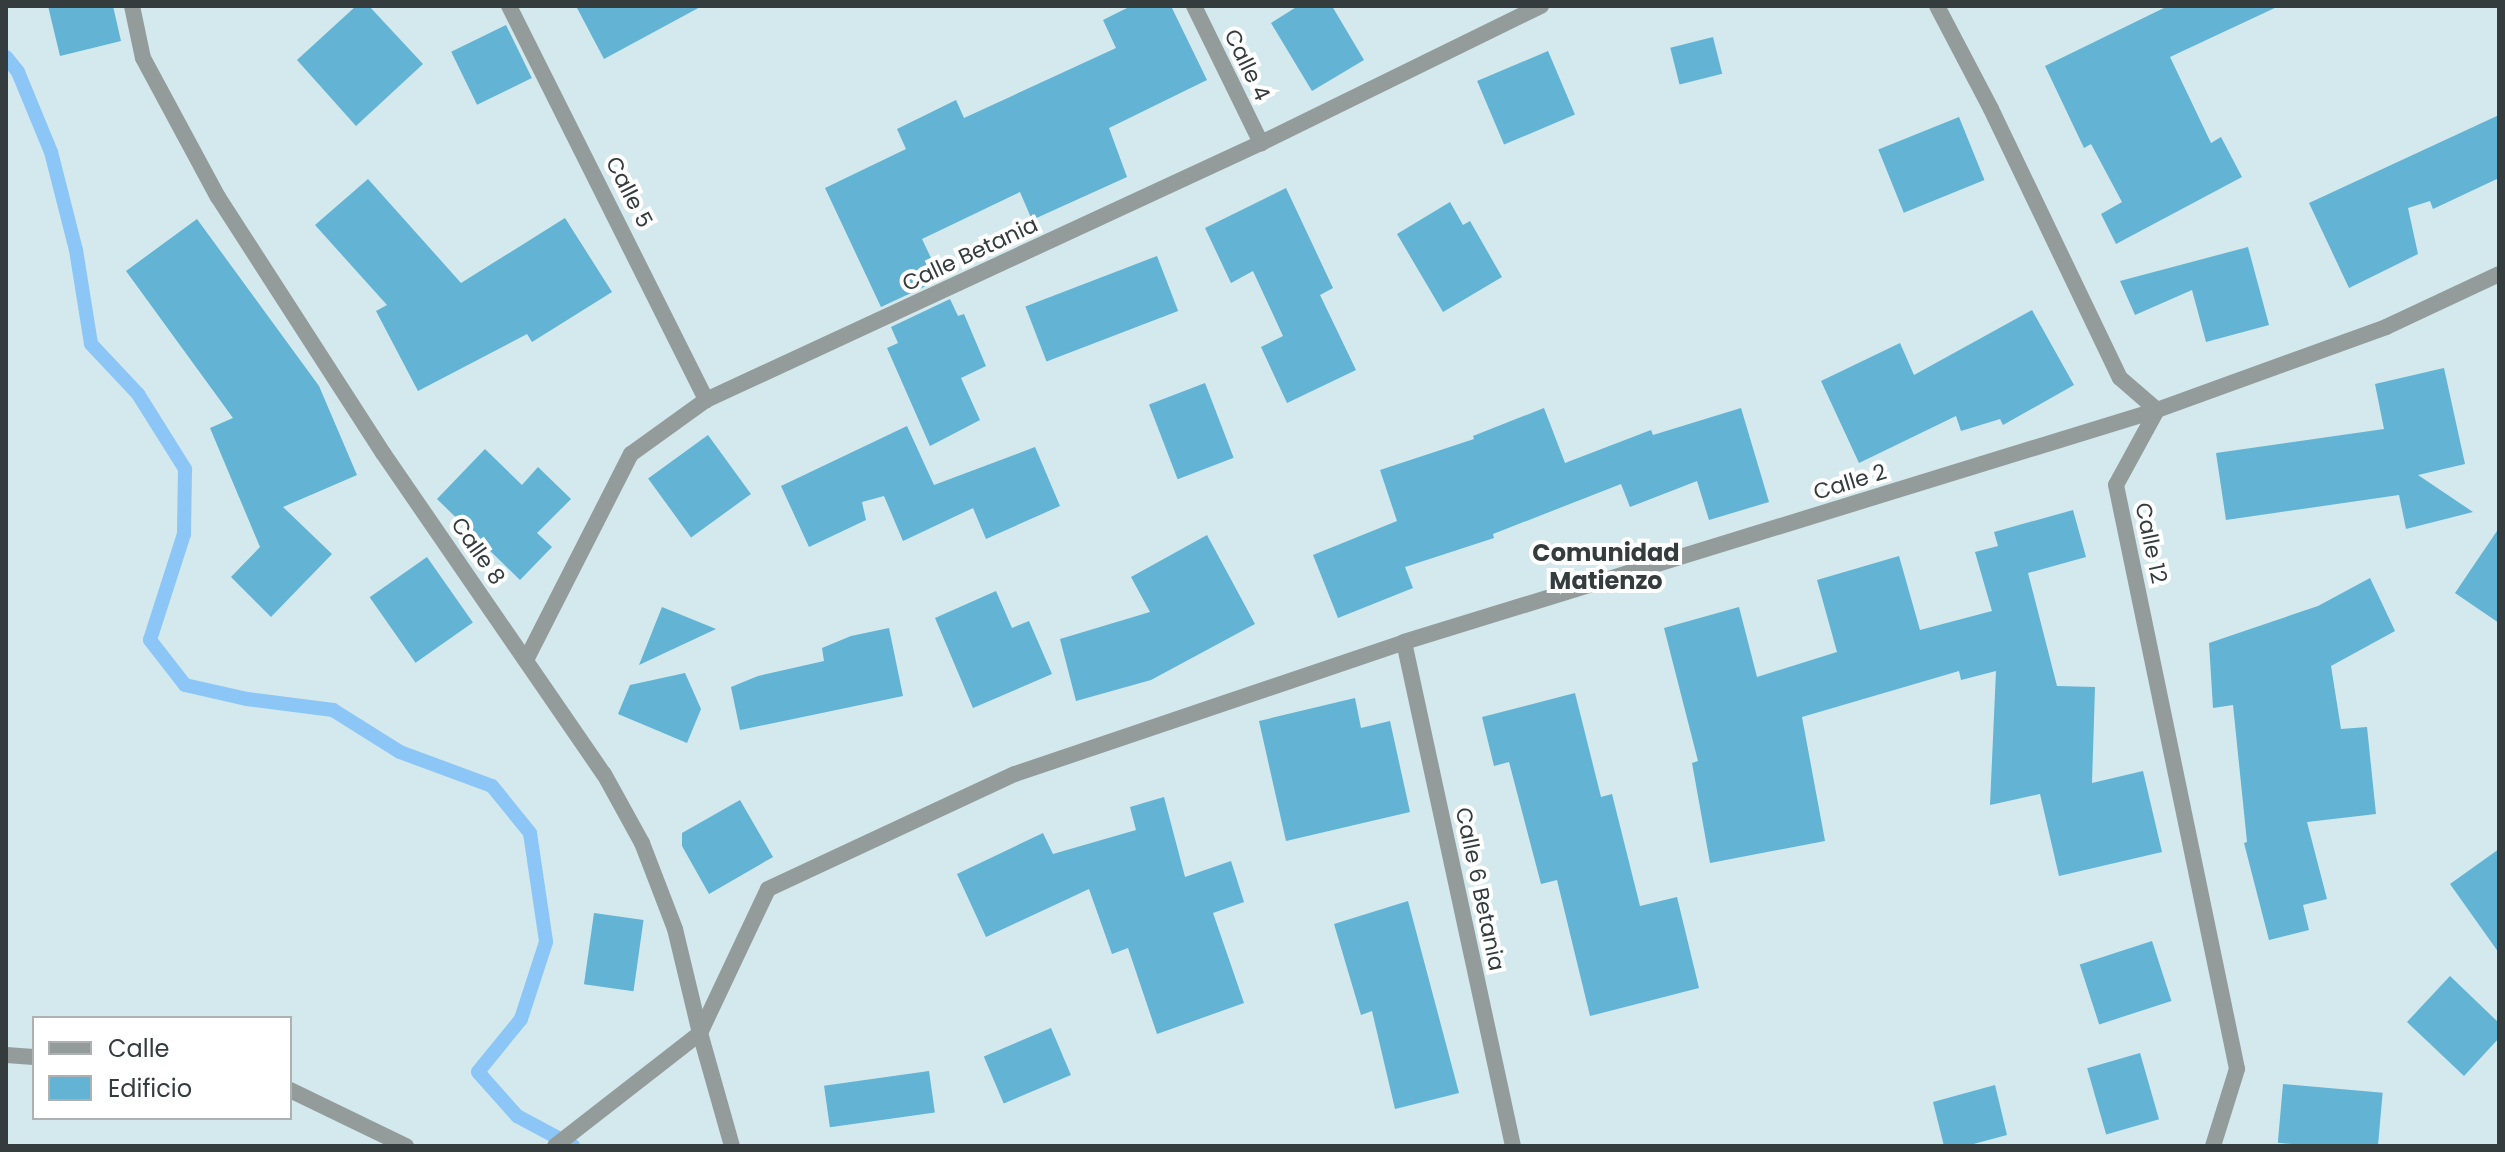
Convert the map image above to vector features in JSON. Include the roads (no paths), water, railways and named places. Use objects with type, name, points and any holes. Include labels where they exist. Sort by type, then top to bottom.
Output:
[{"type":"street","name":"Calle 8","points":[[132,6],[143,58],[218,197],[383,453],[604,774],[642,843],[675,929],[732,1146]]},
{"type":"street","name":"Calle 5","points":[[509,6],[706,400]]},
{"type":"street","name":"Calle 4","points":[[1194,6],[1261,143]]},
{"type":"street","name":"Calle Betania","points":[[527,658],[631,454],[706,400],[1261,143],[1541,6]]},
{"type":"street","points":[[1937,6],[1991,109],[2120,378],[2157,410]]},
{"type":"street","name":"Calle 2","points":[[700,1033],[768,889],[1015,774],[1404,642],[2157,410],[2386,327],[2499,274]]},
{"type":"street","name":"Calle 12","points":[[2157,410],[2116,485],[2237,1069],[2213,1146]]},
{"type":"street","name":"Calle 6 Betania","points":[[1404,642],[1513,1146]]},
{"type":"street","points":[[555,1146],[700,1033]]},
{"type":"street","points":[[6,1055],[32,1057]]},
{"type":"street","points":[[292,1091],[406,1146]]},
{"type":"waterway","points":[[6,57],[18,72],[51,152],[76,250],[91,344],[138,394],[185,469],[184,534],[150,640],[185,685],[247,699],[333,710],[400,752],[492,786],[530,833],[546,942],[521,1019],[478,1072],[517,1116],[573,1146]]},
{"type":"district","name":"Comunidad Matienzo","points":[[1606,567]]}]
